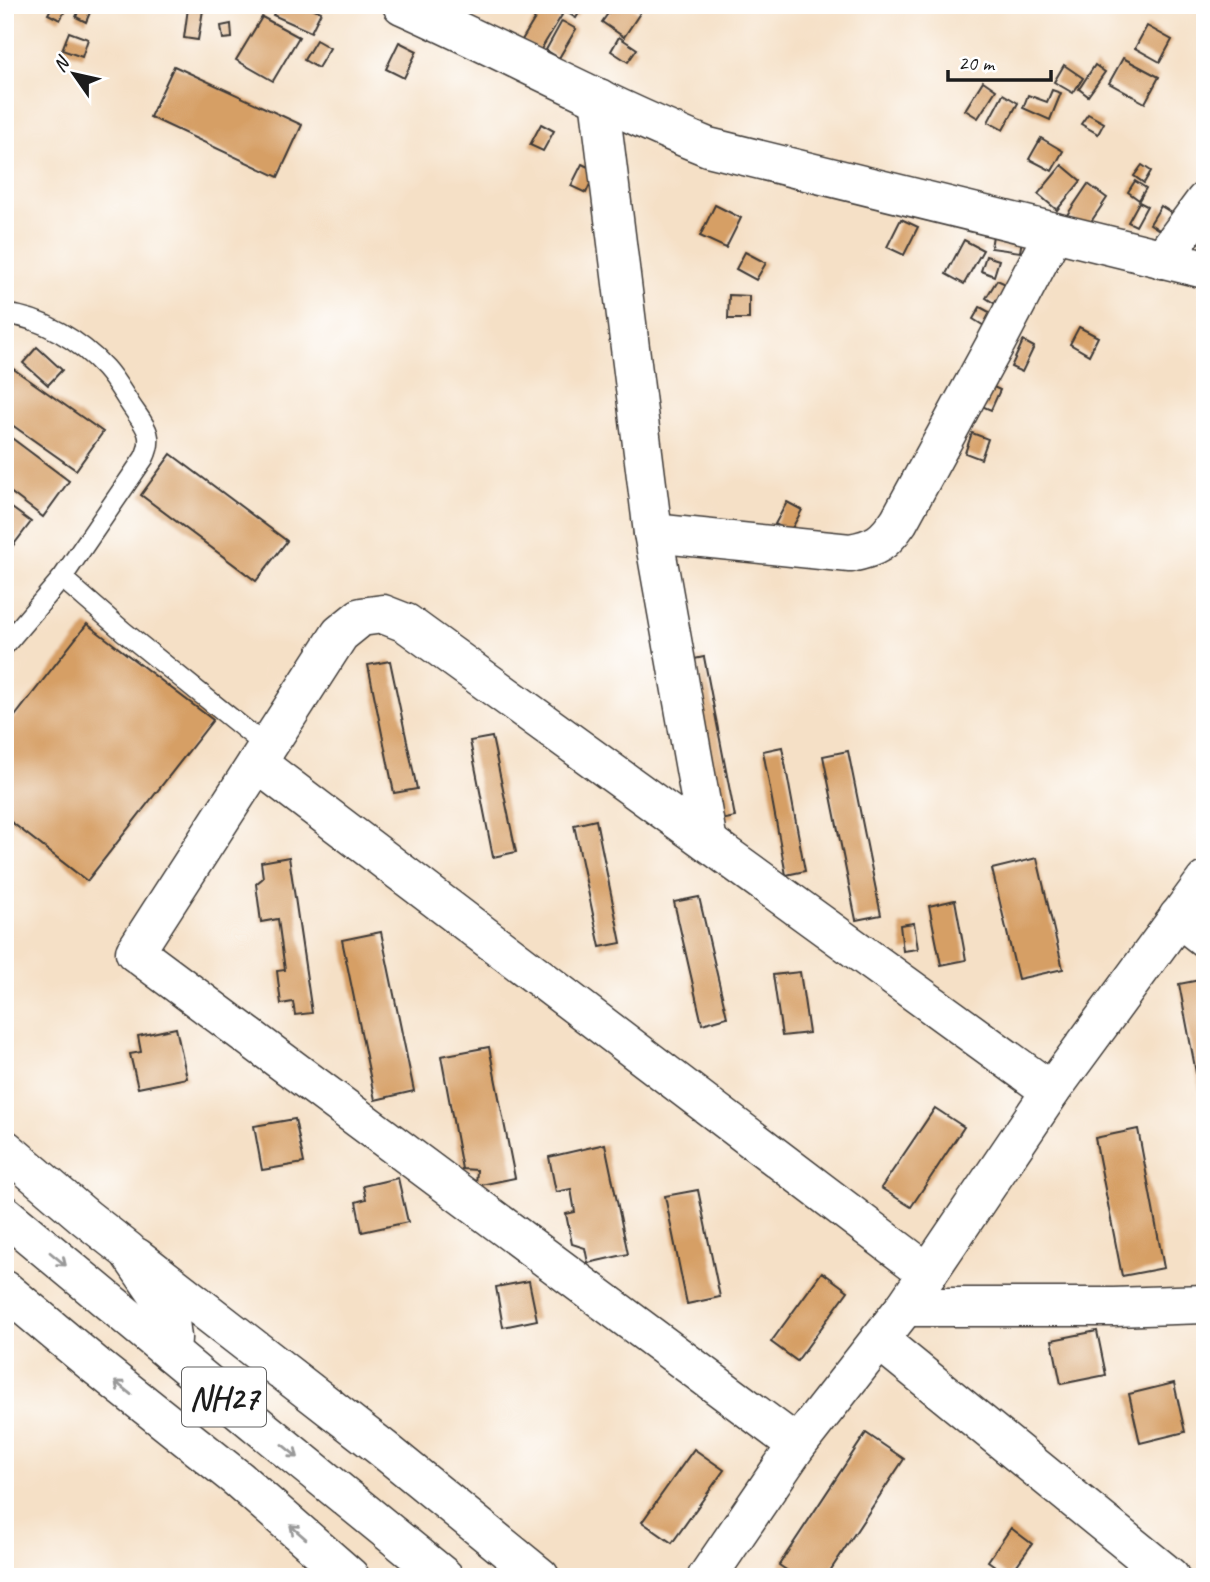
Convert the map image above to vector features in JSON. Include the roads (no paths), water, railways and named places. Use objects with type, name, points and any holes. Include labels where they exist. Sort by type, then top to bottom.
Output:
[{"type":"main road","points":[[402,5],[660,128],[708,148],[1205,269]]},
{"type":"main road","points":[[599,98],[653,533],[708,842]]},
{"type":"main road","points":[[1162,259],[1205,201]]},
{"type":"main road","points":[[653,533],[850,553],[878,545],[900,521],[1054,232]]},
{"type":"main road","points":[[797,1445],[135,952],[340,634],[361,617],[383,614],[406,623],[1051,1091]]},
{"type":"main road","points":[[262,755],[929,1273]]},
{"type":"main road","points":[[707,1577],[797,1445],[905,1307],[1051,1091],[1191,928],[1205,881]]},
{"type":"main road","points":[[5,1149],[86,1218],[382,1448],[540,1577]]},
{"type":"main road","name":"NH27","points":[[5,1216],[444,1577]]},
{"type":"main road","points":[[128,1251],[158,1295],[170,1321],[171,1353]]},
{"type":"main road","name":"NH27","points":[[5,1290],[238,1479],[350,1577]]},
{"type":"main road","points":[[905,1307],[1205,1304]]},
{"type":"main road","points":[[879,1340],[1170,1577]]},
{"type":"lane","points":[[5,314],[46,325],[93,356],[115,380],[150,439],[144,458],[62,578],[5,645]]},
{"type":"lane","points":[[62,578],[262,755]]}]
